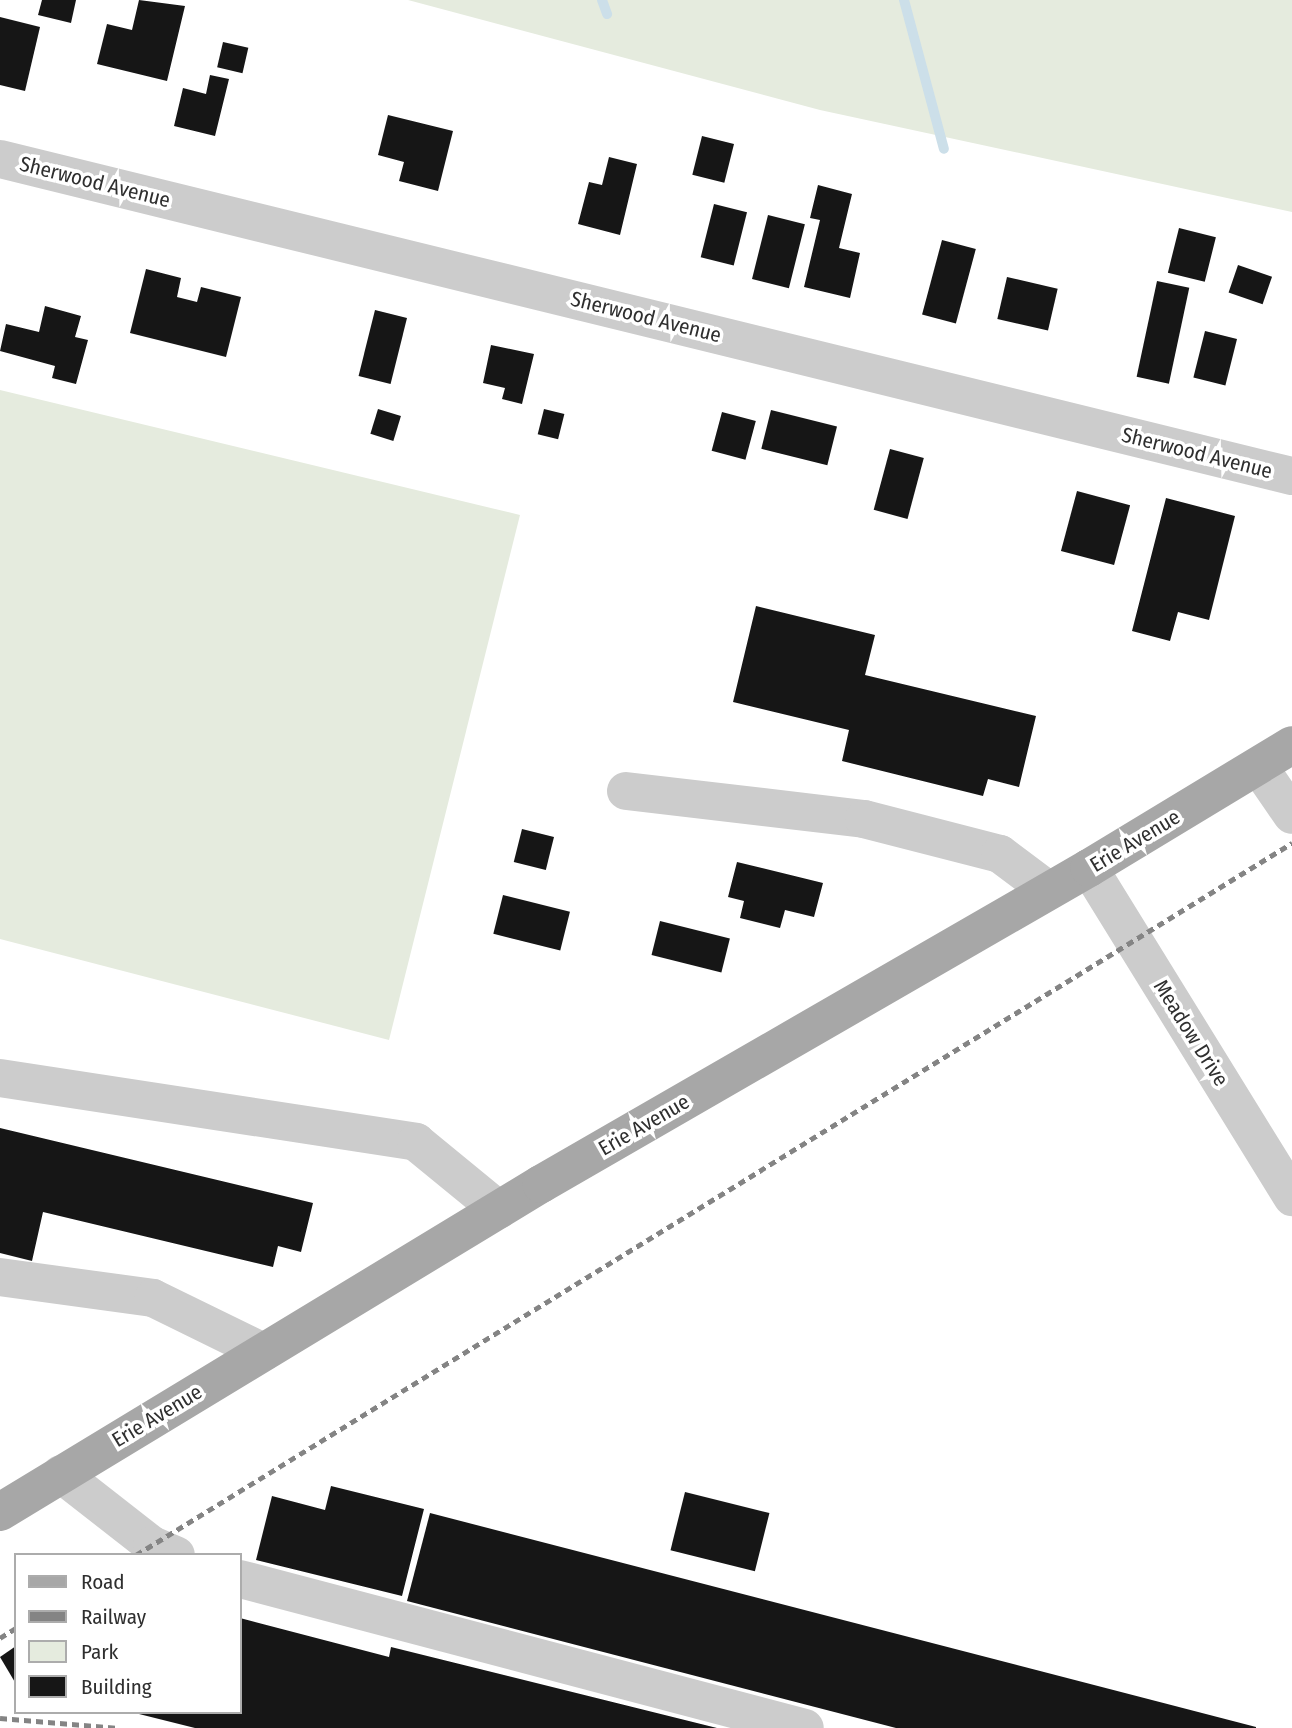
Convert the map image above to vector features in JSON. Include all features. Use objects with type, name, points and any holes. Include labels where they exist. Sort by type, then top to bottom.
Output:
[{"type":"main road","name":"Erie Avenue","points":[[0,1512],[499,1210],[1048,890],[1089,869],[1259,768],[1292,745]]},
{"type":"street","name":"Sherwood Avenue","points":[[0,159],[1292,476]]},
{"type":"street","points":[[1259,768],[1292,815]]},
{"type":"street","points":[[626,791],[864,819],[1000,854],[1048,890]]},
{"type":"street","name":"Meadow Drive","points":[[1089,869],[1292,1197]]},
{"type":"street","points":[[0,1078],[415,1142],[499,1210]]},
{"type":"street","points":[[0,1277],[153,1298],[263,1352]]},
{"type":"street","points":[[61,1474],[152,1545],[171,1553]]},
{"type":"street","points":[[242,1580],[805,1728]]},
{"type":"green space","points":[[408,0],[1292,0],[1292,212],[820,110]]},
{"type":"green space","points":[[0,390],[520,515],[389,1040],[0,939]]},
{"type":"building","points":[[42,0],[76,0],[71,23],[38,15]]},
{"type":"building","points":[[139,0],[185,6],[167,81],[97,64],[107,24],[132,30]]},
{"type":"building","points":[[0,17],[40,27],[25,91],[0,85]]},
{"type":"building","points":[[223,42],[248,48],[242,73],[217,67]]},
{"type":"building","points":[[210,75],[229,79],[215,136],[174,126],[183,88],[206,94]]},
{"type":"building","points":[[388,115],[453,131],[438,191],[399,181],[404,162],[378,155]]},
{"type":"building","points":[[702,136],[734,144],[724,183],[692,175]]},
{"type":"building","points":[[609,157],[637,164],[620,235],[578,224],[589,182],[602,185]]},
{"type":"building","points":[[818,185],[852,194],[839,248],[860,253],[850,298],[804,287],[820,220],[810,218]]},
{"type":"building","points":[[714,204],[747,212],[734,266],[701,257]]},
{"type":"building","points":[[768,215],[805,224],[789,288],[752,279]]},
{"type":"building","points":[[1179,228],[1216,237],[1205,282],[1168,273]]},
{"type":"building","points":[[942,240],[976,249],[956,323],[922,314]]},
{"type":"building","points":[[1238,265],[1272,277],[1263,304],[1229,292]]},
{"type":"building","points":[[146,269],[181,278],[177,297],[197,302],[201,287],[241,297],[226,357],[130,333]]},
{"type":"building","points":[[1007,277],[1058,289],[1048,331],[997,319]]},
{"type":"building","points":[[1157,281],[1189,288],[1169,384],[1137,377]]},
{"type":"building","points":[[45,306],[81,316],[75,337],[88,340],[76,384],[52,378],[55,366],[0,351],[6,324],[39,332]]},
{"type":"building","points":[[375,310],[407,318],[391,384],[359,376]]},
{"type":"building","points":[[1205,331],[1237,339],[1225,386],[1193,378]]},
{"type":"building","points":[[491,345],[534,354],[522,404],[502,399],[505,388],[483,383]]},
{"type":"building","points":[[378,409],[401,416],[393,441],[370,434]]},
{"type":"building","points":[[544,409],[564,414],[558,439],[538,434]]},
{"type":"building","points":[[771,410],[837,426],[827,465],[761,449]]},
{"type":"building","points":[[722,412],[756,421],[745,460],[712,451]]},
{"type":"building","points":[[890,449],[924,458],[908,519],[874,510]]},
{"type":"building","points":[[1077,491],[1130,505],[1114,565],[1061,551]]},
{"type":"building","points":[[1166,498],[1235,516],[1209,620],[1178,612],[1170,641],[1132,631]]},
{"type":"building","points":[[756,606],[875,635],[865,675],[1036,716],[1019,787],[988,779],[983,796],[842,761],[849,730],[733,702]]},
{"type":"building","points":[[522,829],[554,837],[546,870],[514,862]]},
{"type":"building","points":[[737,862],[823,883],[814,917],[785,910],[780,928],[740,918],[744,901],[728,897]]},
{"type":"building","points":[[503,895],[570,912],[560,951],[493,934]]},
{"type":"building","points":[[660,921],[730,938],[721,972],[652,955]]},
{"type":"building","points":[[0,1128],[313,1203],[301,1252],[278,1246],[273,1267],[43,1212],[32,1261],[0,1253]]},
{"type":"building","points":[[331,1486],[424,1509],[402,1596],[256,1560],[272,1496],[325,1510]]},
{"type":"building","points":[[685,1492],[769,1513],[755,1571],[670,1550]]},
{"type":"building","points":[[430,1513],[1256,1728],[896,1728],[407,1601]]},
{"type":"building","points":[[242,1619],[389,1657],[391,1647],[717,1728],[195,1728],[139,1714],[242,1714]]},
{"type":"building","points":[[14,1647],[14,1681],[0,1657]]},
{"type":"waterway","points":[[602,0],[607,14]]},
{"type":"waterway","points":[[904,0],[944,149]]},
{"type":"railway","points":[[139,1553],[1292,843]]},
{"type":"railway","points":[[0,1638],[14,1629]]},
{"type":"railway","points":[[0,1718],[119,1728]]}]
